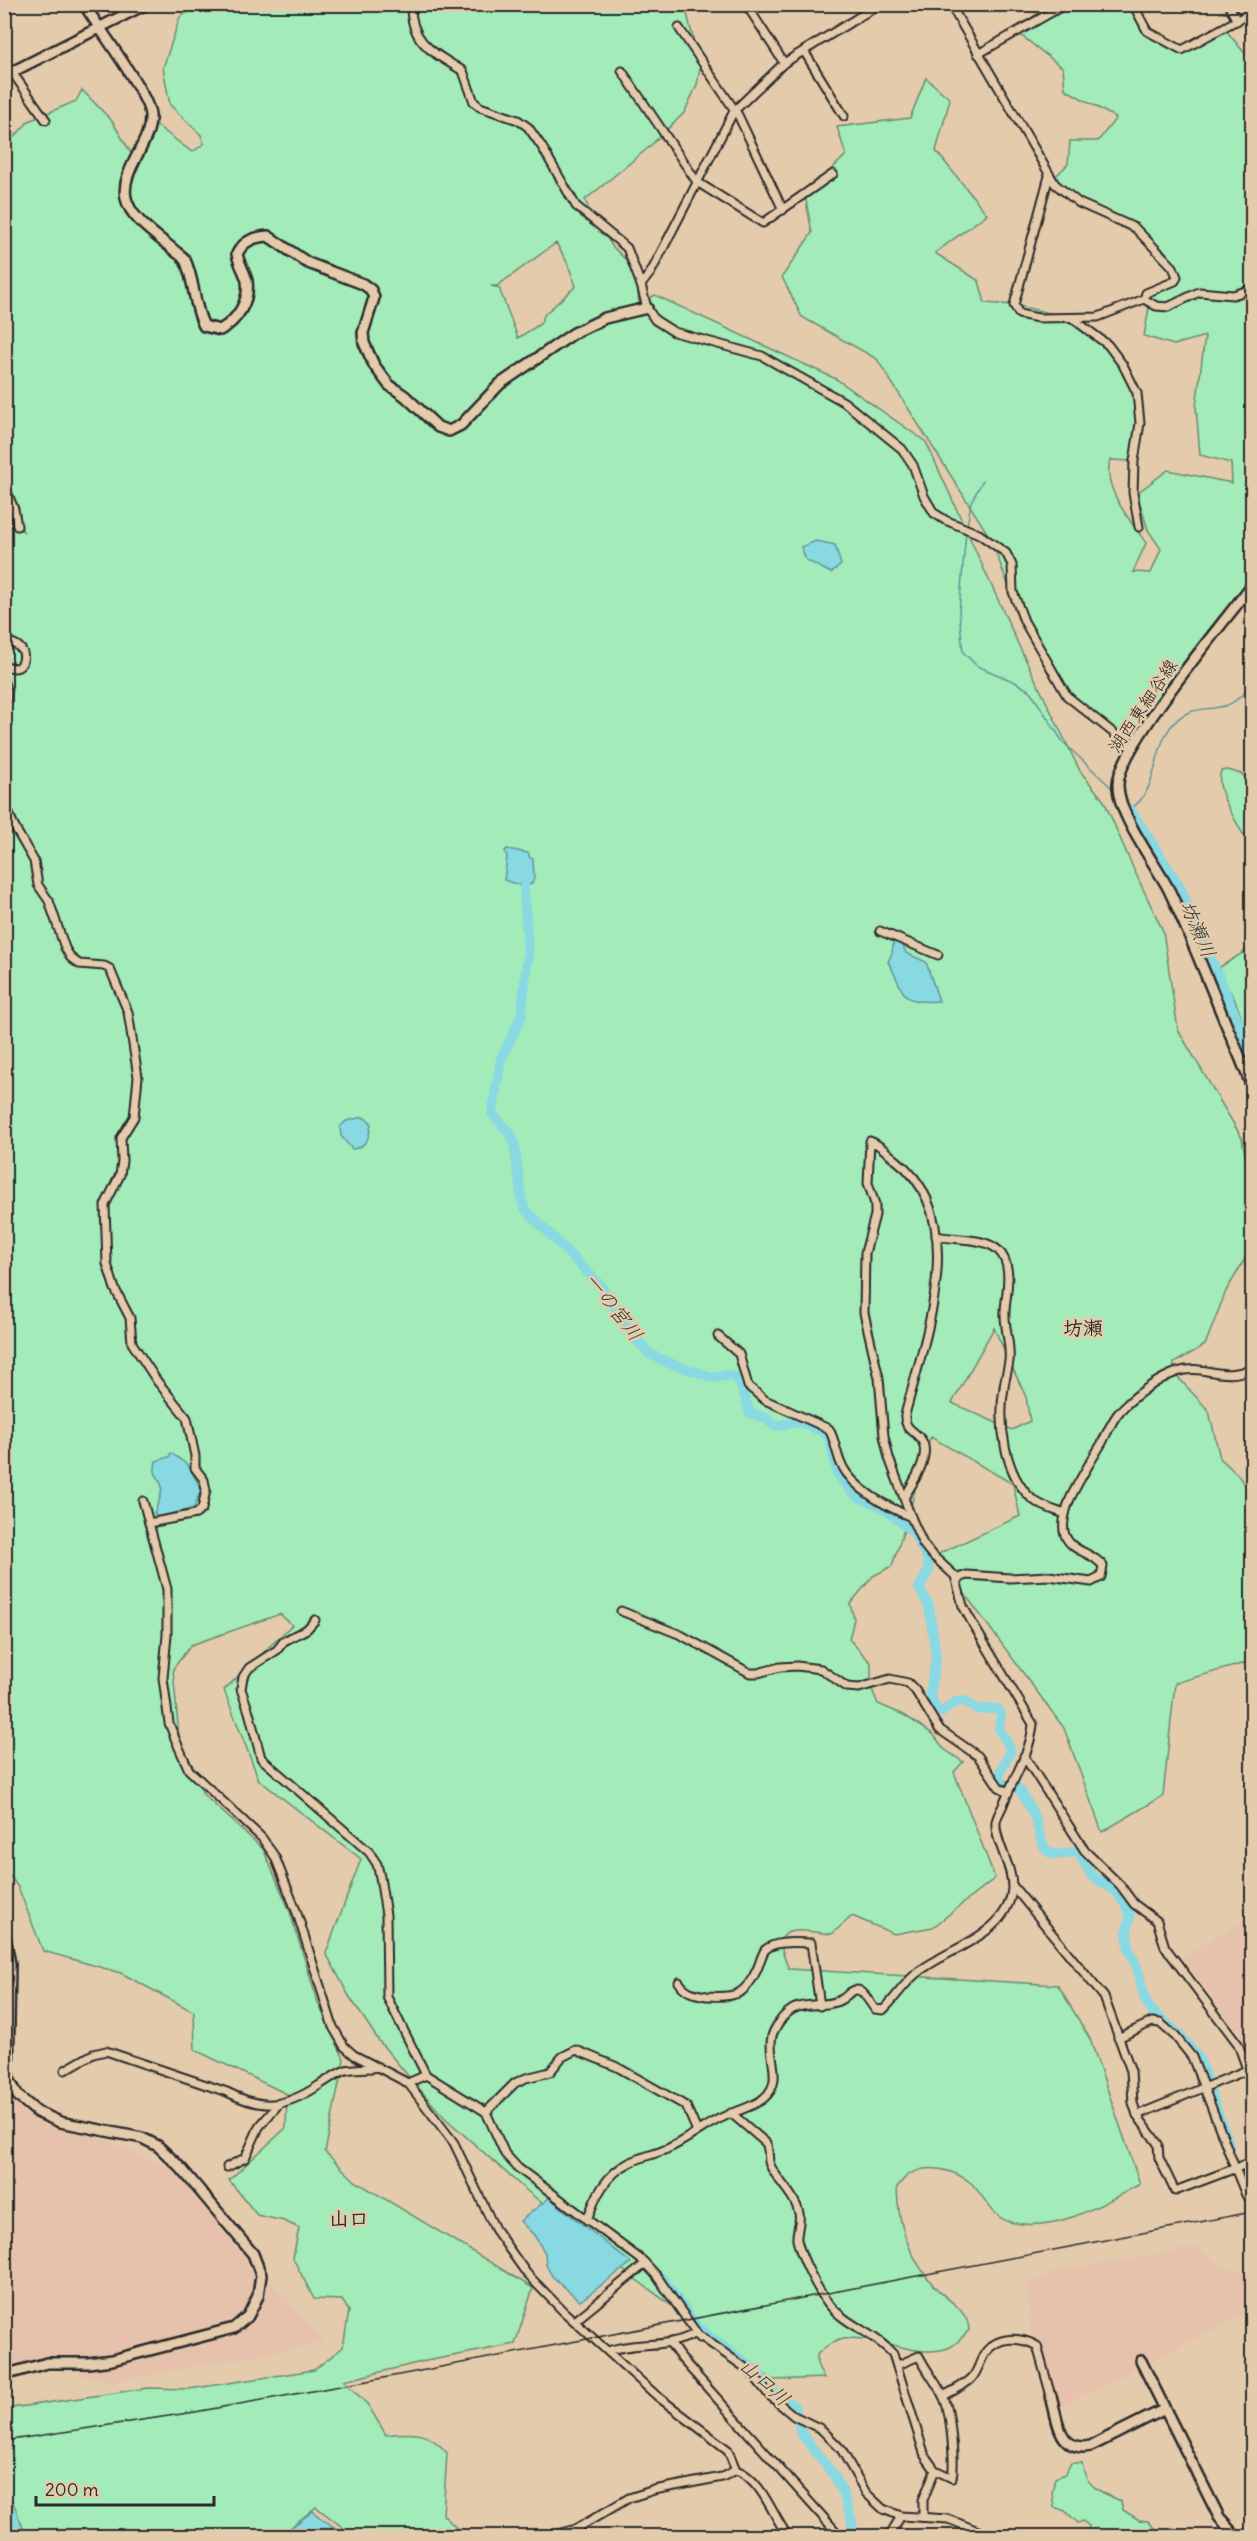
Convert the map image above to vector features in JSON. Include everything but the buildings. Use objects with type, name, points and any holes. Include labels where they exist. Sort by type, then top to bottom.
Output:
[{"type":"street","points":[[84,4],[143,95],[150,114],[143,141],[126,182],[125,193],[128,206],[185,258],[196,308],[204,326],[220,330],[234,320],[244,304],[248,291],[237,254],[241,245],[258,237],[268,236],[308,263],[363,284],[371,290],[374,298],[363,333],[364,343],[374,365],[389,385],[405,396],[438,427],[449,431],[461,425],[500,384],[574,333],[605,318],[647,308]]},
{"type":"street","points":[[411,4],[411,24],[423,44],[430,51],[463,71],[474,102],[480,107],[518,120],[528,127],[576,206],[627,248],[647,308],[655,320],[674,332],[762,356],[844,402],[902,449],[913,465],[924,496],[934,513],[979,534],[1006,553],[1012,565],[1013,592],[1024,621],[1067,696],[1131,747]]},
{"type":"street","points":[[746,4],[784,63]]},
{"type":"street","points":[[950,4],[1049,176],[1066,195],[1079,203],[1135,228],[1173,267],[1177,277],[1175,281],[1146,293],[1144,299]]},
{"type":"street","points":[[978,54],[1065,4]]},
{"type":"street","points":[[1133,4],[1147,31],[1182,50],[1252,12]]},
{"type":"street","points":[[1228,4],[1238,21]]},
{"type":"street","points":[[641,285],[651,272],[734,111],[784,63],[880,5]]},
{"type":"street","points":[[46,120],[8,74],[141,6]]},
{"type":"street","points":[[679,28],[738,115],[783,210]]},
{"type":"street","points":[[804,51],[844,116]]},
{"type":"street","points":[[622,71],[697,182],[763,223],[833,174]]},
{"type":"street","points":[[1049,176],[1014,304],[1019,314],[1072,318],[1098,317],[1144,299]]},
{"type":"street","points":[[1144,299],[1156,306],[1168,307],[1199,292],[1233,295],[1252,289]]},
{"type":"street","points":[[1072,318],[1108,345],[1123,365],[1137,393],[1140,423],[1134,461],[1133,493],[1139,527]]},
{"type":"street","points":[[4,484],[14,509],[17,526]]},
{"type":"street","name":"湖西東細谷線","points":[[1252,585],[1131,747],[1118,784],[1120,801],[1189,933],[1252,1088]]},
{"type":"street","points":[[4,640],[19,647],[24,654],[20,666],[15,668],[4,666]]},
{"type":"street","points":[[4,683],[7,692],[4,712]]},
{"type":"street","points":[[4,791],[7,809],[34,861],[38,885],[49,901],[65,948],[78,964],[104,966],[110,969],[128,1012],[138,1077],[136,1103],[134,1117],[121,1138],[120,1175],[105,1204],[107,1264],[115,1289],[130,1318],[132,1343],[157,1381],[188,1418],[195,1468],[204,1480],[206,1490],[202,1509],[196,1514],[149,1523]]},
{"type":"street","points":[[880,931],[938,955]]},
{"type":"street","points":[[904,1498],[916,1478],[925,1451],[921,1438],[909,1430],[904,1419],[934,1300],[937,1267],[936,1236],[929,1205],[914,1174],[870,1141],[868,1183],[875,1204],[875,1215],[865,1253],[864,1313],[879,1378],[884,1436],[889,1458],[911,1517],[927,1549],[957,1581],[963,1606],[1033,1724],[1032,1740],[1012,1782],[996,1824],[1012,1885],[1104,1996],[1131,2072],[1133,2103],[1137,2115],[1158,2144],[1159,2158],[1175,2191],[1252,2162]]},
{"type":"street","points":[[936,1236],[995,1247],[1007,1266],[1004,1324],[1010,1358],[1003,1389],[1004,1436],[1010,1463],[1021,1485],[1032,1498],[1043,1506],[1065,1514]]},
{"type":"street","points":[[718,1336],[739,1353],[748,1386],[765,1400],[829,1429],[843,1467],[854,1480],[873,1497],[911,1517]]},
{"type":"street","points":[[957,1581],[967,1575],[1010,1578],[1049,1576],[1085,1581],[1096,1580],[1104,1571],[1103,1566],[1100,1561],[1076,1548],[1070,1542],[1065,1534],[1065,1514],[1070,1500],[1119,1413],[1131,1401],[1177,1372],[1204,1371],[1227,1375],[1239,1374],[1252,1368]]},
{"type":"street","points":[[143,1501],[167,1589],[167,1635],[163,1677],[169,1723],[189,1770],[262,1838],[275,1857],[297,1913],[333,2027],[344,2046],[354,2055],[408,2083],[454,2143],[495,2229],[515,2259],[563,2311],[576,2320],[657,2396],[728,2450],[736,2470],[744,2474],[769,2501],[788,2536]]},
{"type":"street","points":[[621,1611],[681,1635],[750,1673],[797,1666],[821,1669],[847,1687],[859,1688],[890,1679],[908,1683],[915,1690],[939,1729],[978,1756],[999,1787],[1008,1792]]},
{"type":"street","points":[[315,1620],[308,1629],[284,1641],[277,1650],[249,1668],[243,1677],[241,1689],[261,1758],[369,1852],[377,1864],[386,1915],[387,1997],[426,2075],[486,2112],[505,2154],[529,2177],[623,2245],[645,2264],[700,2337]]},
{"type":"street","points":[[1024,1756],[1085,1851],[1120,1885],[1134,1904],[1157,1921],[1165,1947],[1238,2044],[1252,2083]]},
{"type":"street","points":[[587,2220],[595,2198],[609,2178],[627,2164],[667,2149],[731,2113],[764,2098],[773,2086],[775,2071],[771,2050],[773,2031],[786,2015],[795,2008],[820,2006],[842,2000],[849,1992],[856,1990],[862,1992],[875,2009],[883,2010],[915,1974],[994,1925],[1007,1909],[1012,1885]]},
{"type":"street","points":[[4,1931],[10,1964],[8,2077],[18,2096],[37,2112],[60,2122],[119,2132],[158,2146],[180,2168],[253,2254],[261,2275],[258,2296],[248,2316],[234,2328],[112,2360],[88,2363],[47,2363],[4,2375]]},
{"type":"street","points":[[679,1982],[683,1989],[697,1995],[734,1996],[744,1991],[752,1981],[765,1950],[775,1945],[811,1943],[820,2006]]},
{"type":"street","points":[[1118,2038],[1144,2025],[1160,2023],[1175,2036],[1192,2057],[1235,2169],[1246,2195],[1251,2200]]},
{"type":"street","points":[[486,2112],[515,2083],[550,2072],[562,2057],[576,2050],[617,2067],[686,2106],[697,2131]]},
{"type":"street","points":[[65,2070],[93,2054],[106,2051],[227,2092],[241,2100],[260,2105],[277,2106],[306,2094],[345,2070],[379,2066]]},
{"type":"street","points":[[1137,2115],[1247,2070]]},
{"type":"street","points":[[408,2083],[426,2075]]},
{"type":"street","points":[[227,2167],[245,2158],[259,2127],[277,2106]]},
{"type":"street","points":[[731,2113],[766,2143],[769,2149],[769,2163],[798,2211],[800,2224],[796,2238],[828,2302],[844,2317],[886,2345],[894,2354],[925,2456],[935,2470],[952,2478],[955,2462],[949,2433],[948,2407],[943,2396],[919,2356],[898,2365]]},
{"type":"street","points":[[576,2320],[645,2264]]},
{"type":"street","points":[[608,2351],[626,2346],[682,2341],[694,2334],[750,2371],[769,2395],[797,2417],[821,2429],[841,2449],[866,2493],[883,2509],[902,2516],[948,2519],[991,2536]]},
{"type":"street","points":[[943,2396],[973,2377],[990,2348],[1011,2338],[1026,2340],[1037,2346],[1065,2441],[1073,2447],[1091,2446],[1165,2409]]},
{"type":"street","points":[[670,2343],[840,2536]]},
{"type":"street","points":[[1141,2361],[1218,2517],[1236,2536]]},
{"type":"street","points":[[550,2536],[576,2529],[629,2498],[654,2490],[711,2480],[736,2470]]},
{"type":"street","points":[[923,2517],[923,2500],[935,2470]]},
{"type":"street","points":[[889,2536],[902,2516]]},
{"type":"shaded area","points":[[1252,1916],[1252,2068],[1241,2037],[1181,1957]]},
{"type":"shaded area","points":[[4,2089],[27,2115],[104,2140],[176,2171],[325,2342],[112,2382],[62,2369],[5,2371]]},
{"type":"shaded area","points":[[1197,2247],[1221,2267],[1251,2273],[1252,2310],[1057,2408],[1042,2349],[1031,2339],[1027,2284],[1052,2272]]},
{"type":"green space","points":[[199,5],[685,5],[700,67],[697,85],[684,113],[648,148],[585,200],[589,210],[612,246],[636,270],[639,304],[655,295],[836,379],[926,442],[1020,648],[1080,771],[1104,801],[1163,931],[1178,1030],[1242,1138],[1252,1193],[1252,1247],[1226,1291],[1205,1345],[1174,1363],[1174,1373],[1209,1411],[1220,1458],[1238,1475],[1252,1496],[1252,1661],[1175,1683],[1163,1796],[1102,1832],[1064,1728],[936,1555],[1020,1516],[1013,1484],[931,1437],[925,1449],[909,1514],[892,1566],[873,1576],[850,1604],[854,1619],[849,1639],[871,1663],[871,1687],[878,1704],[904,1715],[933,1734],[944,1749],[963,1762],[954,1772],[995,1878],[933,1927],[894,1934],[852,1916],[832,1934],[808,1931],[789,1932],[781,1942],[789,1969],[1058,1985],[1090,2039],[1140,2184],[1078,2215],[1045,2224],[1027,2224],[1010,2222],[998,2216],[971,2183],[950,2172],[925,2169],[906,2176],[897,2187],[902,2227],[911,2251],[924,2274],[961,2310],[968,2323],[969,2330],[951,2347],[931,2351],[914,2350],[862,2339],[846,2339],[831,2344],[817,2355],[817,2364],[824,2378],[773,2380],[619,2267],[520,2185],[444,2117],[409,2077],[379,2041],[349,1996],[326,1953],[361,1859],[259,1780],[224,1690],[292,1625],[280,1614],[191,1645],[173,1669],[179,1737],[203,1794],[263,1849],[289,1909],[318,2003],[344,2059],[325,2152],[355,2181],[533,2288],[515,2344],[421,2362],[344,2381],[368,2405],[386,2435],[404,2433],[427,2437],[434,2440],[447,2453],[443,2515],[465,2536],[354,2536],[316,2507],[284,2533],[285,2536],[26,2536],[13,2502],[5,2498],[5,2409],[148,2388],[189,2389],[314,2370],[343,2347],[349,2311],[342,2300],[314,2299],[293,2258],[299,2228],[284,2221],[257,2215],[229,2180],[286,2128],[287,2094],[195,2050],[194,2012],[121,1973],[43,1951],[18,1887],[5,1869],[5,519],[23,531],[4,484],[5,147],[29,121],[76,101],[82,90],[112,121],[132,155],[156,125],[192,152],[204,144],[201,135],[170,105],[163,68],[180,17]],"holes":[[[556,243],[567,262],[576,286],[545,314],[540,324],[518,338],[499,288],[491,286],[497,286]],[[994,1328],[1026,1397],[1030,1421],[1012,1430],[952,1403]]]},
{"type":"green space","points":[[1051,5],[1133,5],[1143,27],[1183,47],[1224,28],[1252,62],[1252,583],[1134,745],[1077,701],[1017,609],[991,539],[877,359],[802,317],[782,277],[812,233],[805,195],[846,155],[837,127],[910,118],[926,78],[950,99],[936,151],[987,214],[935,253],[979,281],[985,303],[1014,305],[1072,318],[1120,361],[1139,407],[1134,461],[1110,460],[1110,482],[1119,504],[1146,543],[1133,572],[1151,573],[1161,549],[1148,530],[1137,493],[1168,470],[1232,483],[1231,463],[1200,455],[1196,407],[1205,336],[1174,345],[1144,336],[1152,291],[1176,274],[1166,252],[1135,228],[1101,214],[1052,180],[1068,164],[1070,141],[1098,141],[1116,118],[1065,89],[1063,68],[1013,29]]},
{"type":"green space","points":[[1228,770],[1241,774],[1252,782],[1252,835],[1243,834],[1220,786],[1221,771]]},
{"type":"green space","points":[[1252,947],[1252,1048],[1235,1000],[1221,976],[1220,967]]},
{"type":"green space","points":[[1071,2463],[1082,2463],[1086,2478],[1095,2488],[1121,2501],[1123,2510],[1139,2520],[1148,2521],[1161,2536],[1087,2536],[1089,2526],[1083,2521],[1078,2523],[1065,2511],[1054,2507],[1052,2493],[1055,2478],[1065,2474]]},
{"type":"water","points":[[816,541],[835,545],[841,565],[831,573],[806,560],[801,547]]},
{"type":"water","points":[[507,849],[528,853],[533,859],[532,884],[522,886],[504,880]]},
{"type":"water","points":[[894,939],[901,940],[906,953],[926,962],[939,1001],[916,1000],[904,994],[888,962]]},
{"type":"water","points":[[363,1117],[371,1122],[369,1136],[364,1144],[352,1149],[341,1136],[340,1127],[346,1121]]},
{"type":"water","points":[[171,1453],[188,1465],[201,1489],[194,1508],[157,1518],[154,1513],[162,1487],[155,1473],[156,1461],[169,1457]]},
{"type":"water","points":[[549,2198],[631,2263],[580,2301],[552,2276],[546,2265],[545,2253],[534,2235],[520,2221]]},
{"type":"water","points":[[313,2511],[347,2536],[288,2536],[288,2530]]},
{"type":"waterway","points":[[967,527],[971,502],[983,480]]},
{"type":"waterway","points":[[966,531],[959,611],[963,652],[977,666],[1030,691],[1063,742],[1114,790]]},
{"type":"waterway","points":[[1125,802],[1130,809],[1146,792],[1161,745],[1173,724],[1193,711],[1228,705],[1252,685]]},
{"type":"waterway","name":"坊瀬川","points":[[1130,809],[1180,887],[1252,1054]]},
{"type":"waterway","name":"一の宮川","points":[[524,886],[528,955],[521,1017],[501,1059],[492,1114],[510,1133],[514,1142],[525,1209],[602,1287],[636,1339],[650,1354],[666,1362],[715,1378],[729,1375],[735,1377],[740,1383],[750,1413],[765,1418],[775,1426],[800,1422],[825,1433],[831,1443],[837,1473],[849,1489],[859,1497],[881,1506],[914,1533],[927,1558],[929,1570],[919,1588],[929,1606],[936,1657],[930,1692],[936,1710],[942,1712],[956,1702],[964,1701],[977,1709],[998,1709],[1001,1714],[999,1729],[1010,1748],[1010,1753],[998,1776],[1000,1782],[1020,1790],[1034,1816],[1042,1842],[1049,1852],[1065,1854],[1077,1851],[1092,1876],[1116,1891],[1126,1906],[1130,1915],[1127,1931],[1129,1950],[1137,1967],[1145,2000],[1152,2011],[1181,2036],[1199,2059],[1229,2145]]},
{"type":"waterway","name":"一の宮川","points":[[1240,2173],[1252,2194]]},
{"type":"waterway","name":"山口川","points":[[662,2278],[697,2327],[757,2371],[776,2394],[795,2407],[801,2433],[835,2477],[842,2491],[852,2521],[853,2536]]},
{"type":"waterway","points":[[4,2504],[12,2514],[17,2536]]},
{"type":"railway","points":[[4,2441],[195,2412],[362,2382],[1252,2212]]},
{"type":"district","name":"坊瀬","points":[[1083,1328]]},
{"type":"district","name":"山口","points":[[349,2219]]}]
